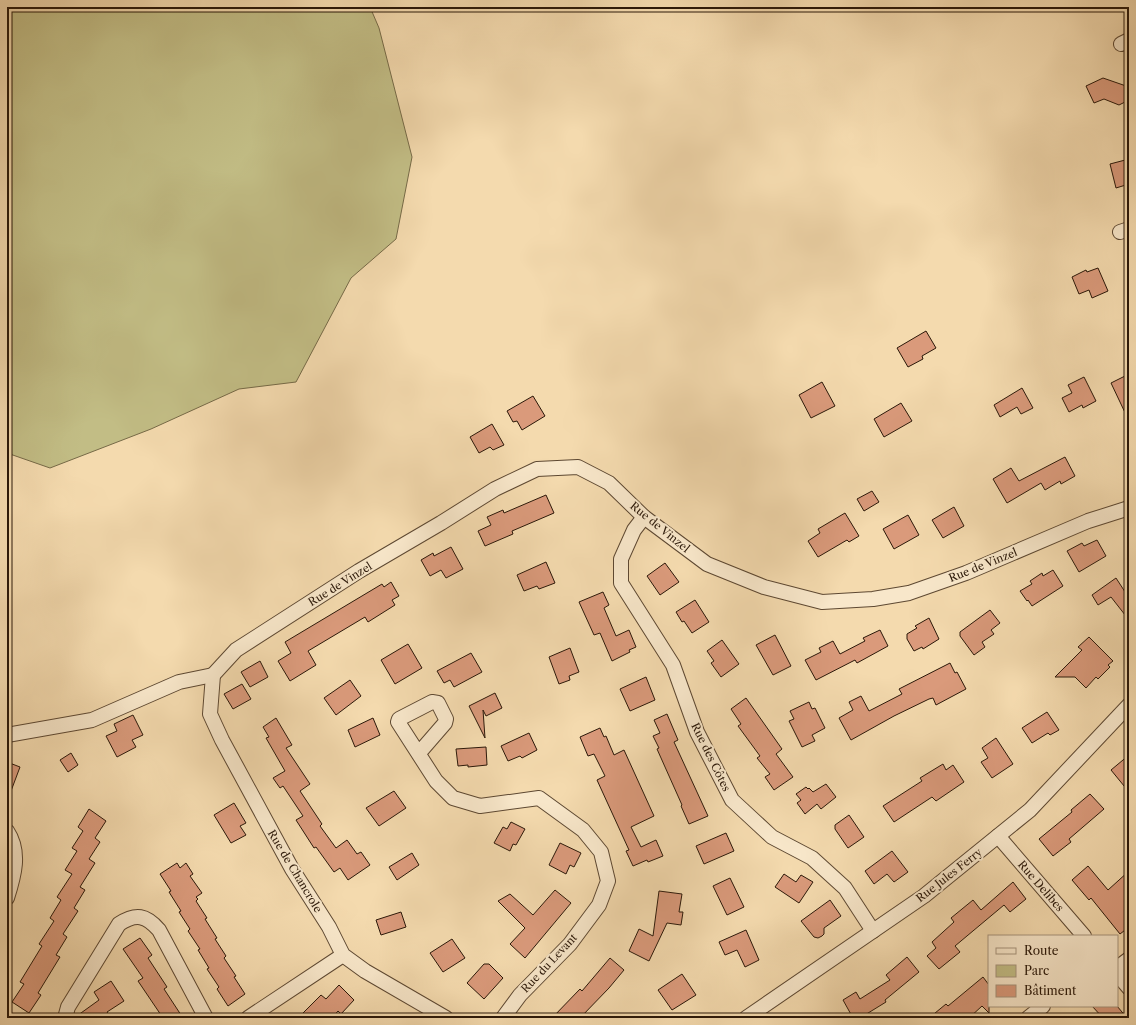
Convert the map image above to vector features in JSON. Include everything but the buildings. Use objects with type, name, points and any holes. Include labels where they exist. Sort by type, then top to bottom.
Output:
[{"type":"street","name":"Rue de Vinzel","points":[[212,675],[236,650],[359,571],[441,523],[495,489],[537,469],[578,467],[609,483],[644,517],[707,564],[764,587],[822,602],[873,599],[909,593],[966,573],[1088,521],[1129,508]]},
{"type":"street","name":"Rue des Côtes","points":[[644,517],[634,530],[621,559],[621,583],[673,665],[696,732],[732,800],[772,837],[812,858],[845,888],[873,931]]},
{"type":"street","points":[[7,735],[92,720],[179,682],[212,675]]},
{"type":"street","name":"Rue de Chancrole","points":[[212,675],[210,714],[222,740],[292,869],[329,927],[343,955],[365,971],[446,1018]]},
{"type":"street","name":"Rue Jules Ferry","points":[[746,1018],[924,896],[1030,810],[1129,705]]},
{"type":"street","name":"Rue du Levant","points":[[419,753],[436,781],[453,798],[480,806],[539,798],[583,830],[601,852],[608,881],[599,905],[570,944],[520,994],[503,1018]]},
{"type":"street","points":[[7,831],[11,837],[15,856],[15,874],[7,898]]},
{"type":"street","name":"Rue Delibes","points":[[998,836],[1083,935]]},
{"type":"street","points":[[65,1018],[68,1007],[119,924],[127,919],[139,917],[151,920],[159,930],[206,1018]]},
{"type":"street","points":[[248,1018],[343,955]]},
{"type":"street","points":[[1118,967],[1129,959]]},
{"type":"street","points":[[1118,975],[1129,988]]},
{"type":"street","points":[[1028,1018],[1042,1007]]},
{"type":"green space","points":[[7,7],[370,7],[379,28],[412,157],[396,239],[351,278],[296,382],[239,389],[151,429],[50,468],[7,453]]}]
